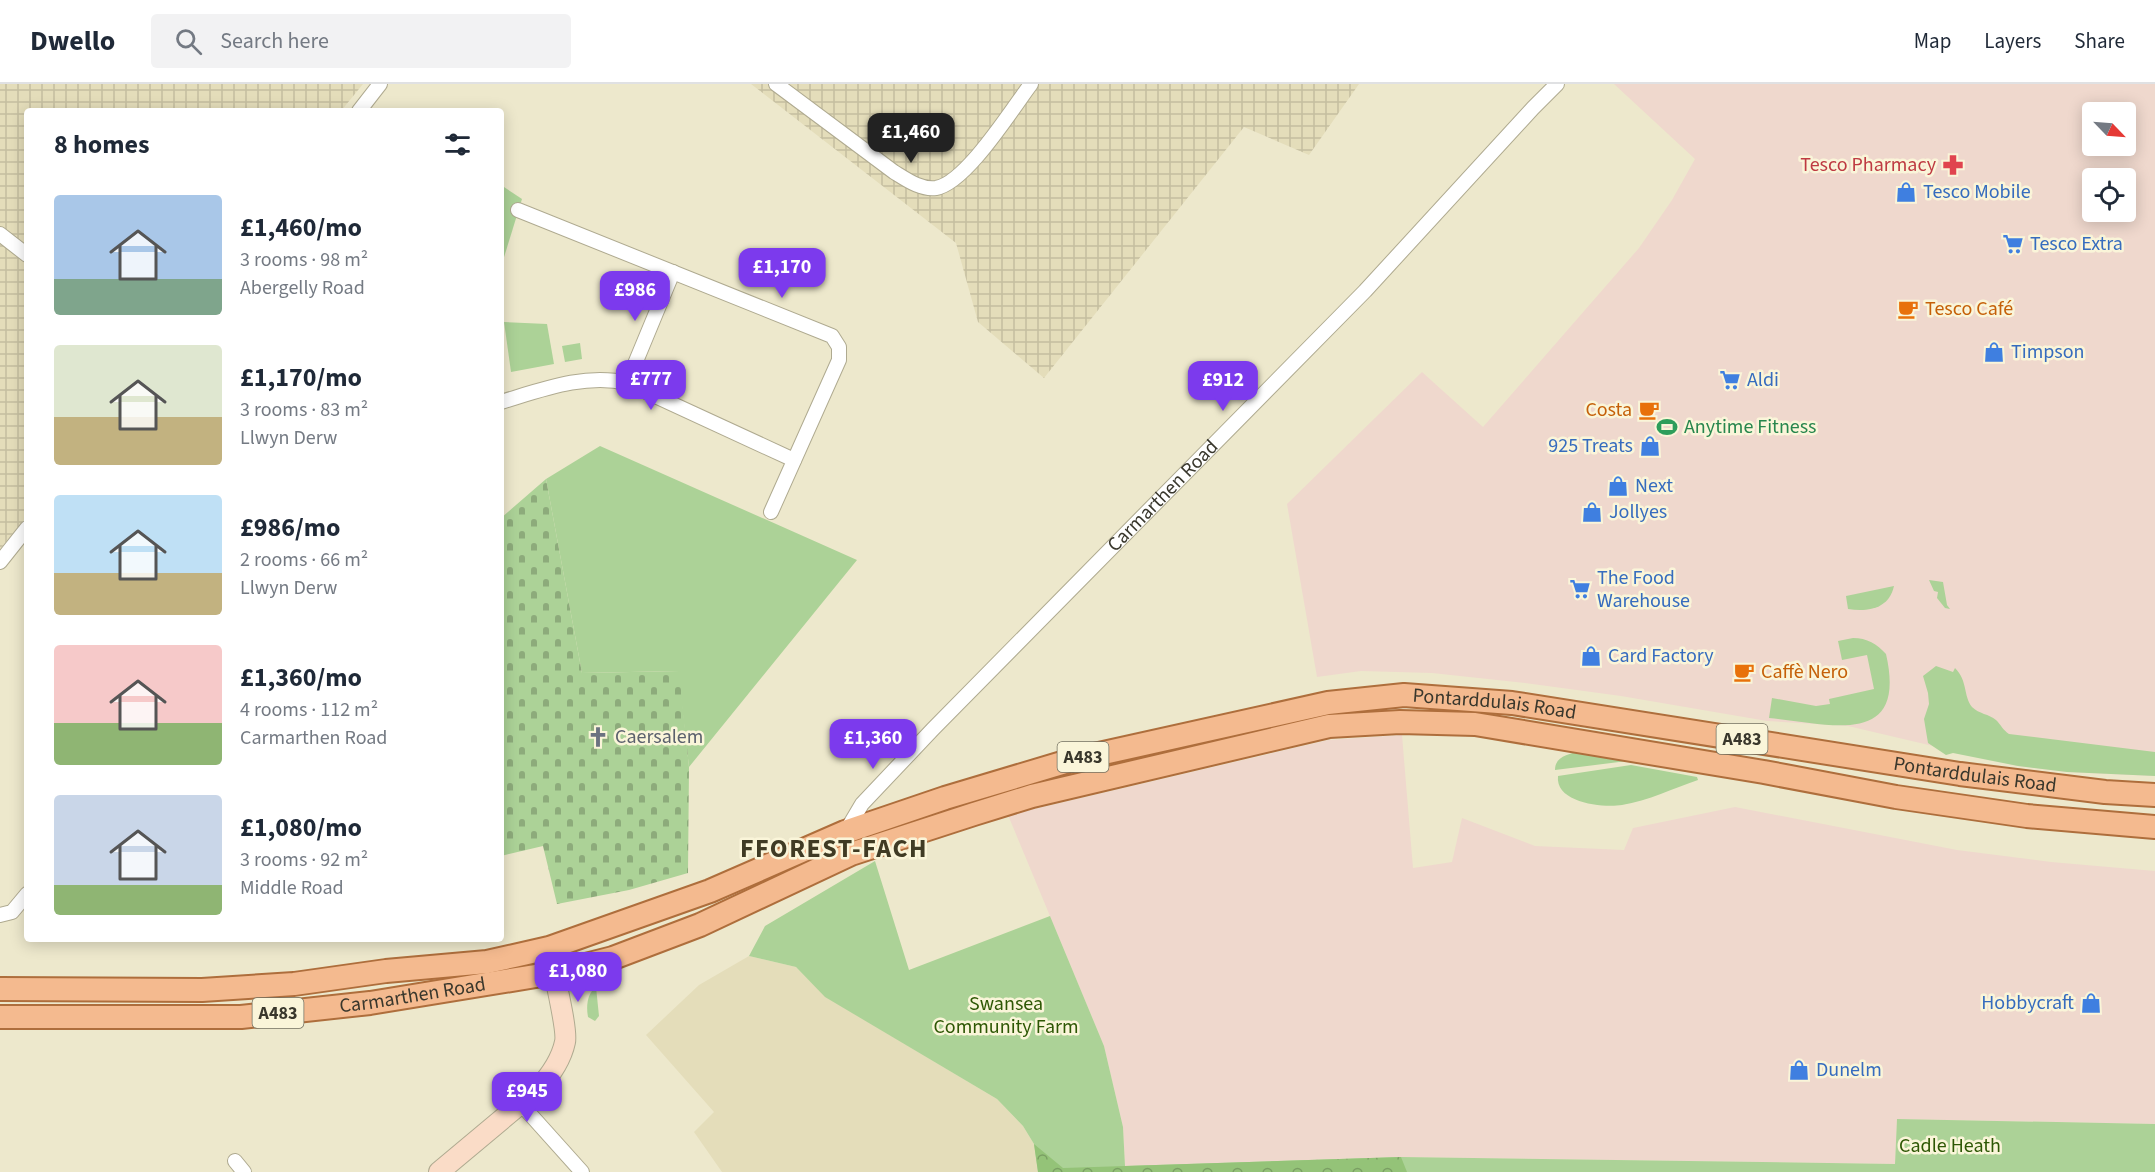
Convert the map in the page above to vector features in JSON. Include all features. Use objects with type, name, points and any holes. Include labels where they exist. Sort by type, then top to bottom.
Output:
[{"type":"main road","name":"Pontarddulais Road","points":[[848,843],[945,798],[1072,760],[1328,703],[1404,695],[1512,703],[1960,774],[2105,792],[2155,795]]},
{"type":"main road","name":"Pontarddulais Road","points":[[848,843],[1089,782],[1329,726],[1400,722],[1475,724],[1764,772],[1896,797],[2026,816],[2155,827]]},
{"type":"main road","name":"Carmarthen Road","points":[[0,989],[202,990],[294,984],[386,971],[487,962],[549,948],[848,843]]},
{"type":"main road","name":"Carmarthen Road","points":[[0,1017],[241,1017],[370,1003],[554,973],[613,958],[700,925],[848,843]]},
{"type":"street","points":[[361,108],[380,84]]},
{"type":"street","points":[[776,84],[894,172],[924,188],[935,188],[946,185],[968,168],[1031,84]]},
{"type":"street","name":"Carmarthen Road","points":[[848,843],[862,804],[933,729],[1365,291],[1557,84]]},
{"type":"street","points":[[518,210],[832,336],[839,347],[839,360],[771,513]]},
{"type":"street","points":[[0,234],[24,253]]},
{"type":"street","points":[[627,383],[673,272]]},
{"type":"street","points":[[504,401],[573,383],[614,380],[627,383],[794,460]]},
{"type":"street","points":[[0,562],[24,532]]},
{"type":"street","points":[[0,915],[12,912],[24,898]]},
{"type":"street","points":[[439,1172],[521,1104],[549,1076],[560,1059],[566,1039],[549,948]]},
{"type":"street","points":[[521,1104],[582,1172]]},
{"type":"shaded area","points":[[0,84],[363,84],[343,108],[24,108],[24,520],[0,549]]},
{"type":"shaded area","points":[[751,84],[1359,84],[1309,155],[1244,127],[1044,378],[978,322],[956,243]]},
{"type":"shaded area","points":[[1614,84],[2155,84],[2155,776],[2067,772],[2018,766],[1848,726],[1767,721],[1621,696],[1525,683],[1432,673],[1361,671],[1317,677],[1287,504],[1422,372],[1483,427],[1639,248],[1672,200],[1695,159]]},
{"type":"shaded area","points":[[1402,735],[1413,868],[1452,862],[1462,818],[1535,846],[1624,850],[1633,828],[1735,807],[1957,850],[2051,862],[2155,871],[2155,1124],[1897,1119],[1895,1164],[1401,1157],[1125,1166],[1123,1127],[1104,1046],[1008,815],[1328,740]]},
{"type":"shaded area","points":[[749,956],[796,967],[826,997],[997,1099],[1023,1126],[1034,1144],[1038,1172],[722,1172],[694,1132],[714,1112],[646,1035],[699,985]]},
{"type":"green space","points":[[504,187],[522,199],[504,257]]},
{"type":"green space","points":[[504,322],[547,324],[554,364],[511,372]]},
{"type":"green space","points":[[580,343],[582,359],[565,362],[562,346]]},
{"type":"green space","points":[[600,446],[857,560],[689,767],[678,671],[582,673],[546,479]]},
{"type":"green space","points":[[546,479],[582,673],[679,671],[689,767],[688,873],[629,890],[557,904],[543,846],[504,855],[504,515]]},
{"type":"green space","points":[[1929,580],[1943,582],[1947,605],[1950,609],[1945,608],[1937,598],[1938,592],[1934,591]]},
{"type":"green space","points":[[1894,586],[1888,600],[1877,607],[1863,610],[1848,609],[1846,596]]},
{"type":"green space","points":[[1853,638],[1871,642],[1886,654],[1890,685],[1885,705],[1874,718],[1858,724],[1837,725],[1769,718],[1772,698],[1816,706],[1830,704],[1829,699],[1874,689],[1867,655],[1842,660],[1838,641]]},
{"type":"green space","points":[[1936,666],[1953,672],[1955,668],[1962,678],[1972,707],[1996,720],[2009,734],[2155,752],[2155,776],[2067,772],[2018,766],[1953,753],[1946,755],[1928,743],[1924,719],[1929,704],[1923,676]]},
{"type":"green space","points":[[1581,751],[1627,761],[1555,770],[1560,759]]},
{"type":"green space","points":[[1631,765],[1697,777],[1698,780],[1641,801],[1614,806],[1582,802],[1572,798],[1559,785],[1558,776]]},
{"type":"green space","name":"Swansea Community Farm","points":[[875,861],[909,970],[1050,916],[1104,1046],[1123,1127],[1125,1166],[1401,1157],[1895,1164],[1897,1119],[2155,1124],[2155,1172],[1038,1172],[1034,1144],[1023,1126],[997,1099],[825,997],[796,967],[749,956],[765,926]]},
{"type":"green space","points":[[596,987],[599,1016],[595,1021],[588,1017],[587,1009],[589,997]]},
{"type":"green space","points":[[1034,1144],[1063,1168],[1401,1157],[1407,1172],[1038,1172]]},
{"type":"place","name":"Tesco Pharmacy","points":[[1953,165]]},
{"type":"place","name":"Tesco Mobile","points":[[1906,192]]},
{"type":"place","name":"Tesco Extra","points":[[2013,244]]},
{"type":"place","name":"Tesco Café","points":[[1908,309]]},
{"type":"place","name":"Timpson","points":[[1994,352]]},
{"type":"place","name":"Aldi","points":[[1730,380]]},
{"type":"place","name":"Costa","points":[[1649,410]]},
{"type":"place","name":"Anytime Fitness","points":[[1667,427]]},
{"type":"place","name":"925 Treats","points":[[1650,446]]},
{"type":"place","name":"Next","points":[[1618,486]]},
{"type":"place","name":"Jollyes","points":[[1592,512]]},
{"type":"place","name":"The Food Warehouse","points":[[1580,589]]},
{"type":"place","name":"Card Factory","points":[[1591,656]]},
{"type":"place","name":"Caffè Nero","points":[[1744,672]]},
{"type":"place","name":"Caersalem","points":[[598,737]]},
{"type":"place","name":"Hobbycraft","points":[[2091,1003]]},
{"type":"place","name":"Dunelm","points":[[1799,1070]]},
{"type":"district","name":"FFOREST-FACH","points":[[834,848]]},
{"type":"park label","name":"Cadle Heath","points":[[1950,1146]]}]
